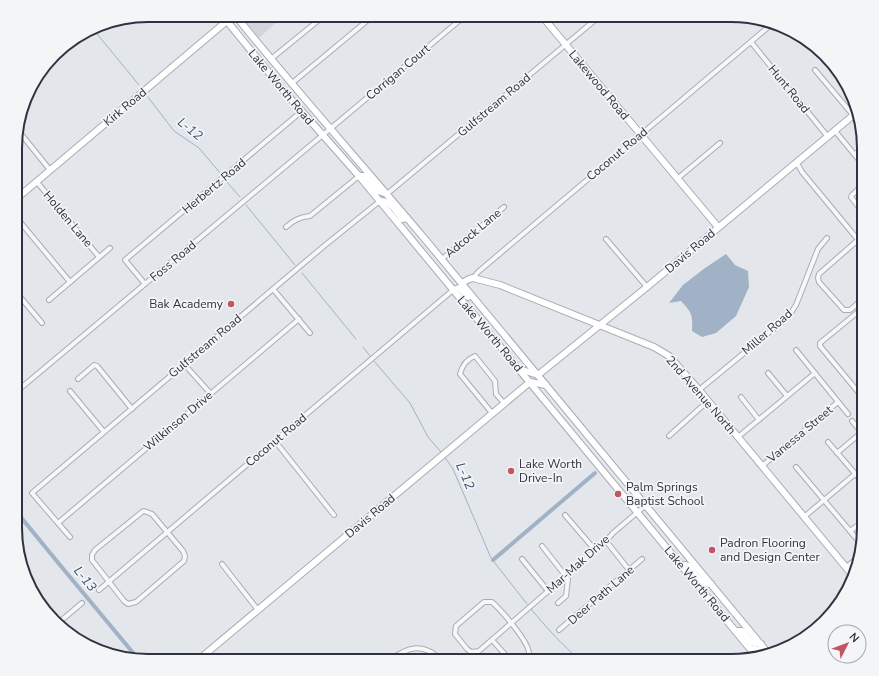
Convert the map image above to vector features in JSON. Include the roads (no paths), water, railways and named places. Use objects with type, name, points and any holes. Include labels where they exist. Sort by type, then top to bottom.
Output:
[{"type":"street","name":"Kirk Road","points":[[22,194],[226,22]]},
{"type":"street","name":"Lake Worth Road","points":[[228,22],[380,201],[753,652]]},
{"type":"street","name":"Lake Worth Road","points":[[240,22],[408,218],[764,649]]},
{"type":"street","points":[[271,59],[316,22]]},
{"type":"street","points":[[292,84],[366,22]]},
{"type":"street","name":"Corrigan Court","points":[[330,128],[458,22]]},
{"type":"street","name":"Lakewood Road","points":[[547,22],[718,228]]},
{"type":"street","name":"Gulfstream Road","points":[[387,194],[593,22]]},
{"type":"street","name":"Coconut Road","points":[[462,283],[473,278],[477,272],[768,28]]},
{"type":"street","name":"Hunt Road","points":[[751,42],[828,136]]},
{"type":"street","points":[[815,70],[850,109]]},
{"type":"street","name":"Herbertz Road","points":[[145,284],[125,260],[302,111]]},
{"type":"street","name":"Davis Road","points":[[538,375],[647,287],[853,116]]},
{"type":"street","name":"Foss Road","points":[[22,387],[330,128]]},
{"type":"street","points":[[835,131],[857,157]]},
{"type":"street","points":[[23,136],[50,170]]},
{"type":"street","points":[[677,179],[720,143]]},
{"type":"street","points":[[795,163],[797,169],[802,172],[857,239]]},
{"type":"street","points":[[286,227],[295,219],[303,216],[310,216],[359,176],[365,176],[378,191],[387,194]]},
{"type":"street","name":"Holden Lane","points":[[37,182],[99,257]]},
{"type":"street","points":[[857,190],[851,197],[857,205]]},
{"type":"street","points":[[380,201],[384,200],[389,202],[402,218],[408,218]]},
{"type":"street","name":"Gulfstream Road","points":[[58,523],[32,493],[273,289],[380,201]]},
{"type":"street","name":"Adcock Lane","points":[[442,259],[504,207]]},
{"type":"street","points":[[22,224],[70,282]]},
{"type":"street","name":"Miller Road","points":[[699,390],[789,316],[796,305],[818,249],[827,238]]},
{"type":"street","points":[[606,239],[647,287]]},
{"type":"street","points":[[857,241],[819,274],[818,278],[819,282],[844,310],[850,310],[857,304]]},
{"type":"street","points":[[49,300],[110,248]]},
{"type":"street","points":[[435,268],[443,271],[454,283],[462,283]]},
{"type":"street","name":"2nd Avenue North","points":[[473,278],[500,285],[654,347],[669,356],[849,571]]},
{"type":"street","points":[[454,290],[459,288],[461,289],[472,302],[482,308]]},
{"type":"street","points":[[273,289],[310,333]]},
{"type":"street","name":"Coconut Road","points":[[99,590],[454,290]]},
{"type":"street","points":[[22,299],[42,323]]},
{"type":"street","points":[[857,313],[820,343],[820,346],[857,391]]},
{"type":"street","name":"Wilkinson Drive","points":[[58,523],[299,319]]},
{"type":"street","points":[[796,350],[848,414]]},
{"type":"street","points":[[492,413],[460,374],[461,369],[469,358],[475,356],[495,381],[496,394],[504,403]]},
{"type":"street","points":[[184,364],[211,394]]},
{"type":"street","points":[[78,379],[94,365],[97,366],[132,408]]},
{"type":"street","points":[[519,369],[538,375]]},
{"type":"street","points":[[768,372],[787,396]]},
{"type":"street","points":[[738,437],[815,373]]},
{"type":"street","points":[[530,382],[546,384]]},
{"type":"street","name":"Davis Road","points":[[205,654],[530,382]]},
{"type":"street","points":[[70,391],[104,432]]},
{"type":"street","points":[[741,397],[759,420]]},
{"type":"street","points":[[669,436],[708,401]]},
{"type":"street","name":"Vanessa Street","points":[[762,466],[838,402]]},
{"type":"street","points":[[852,421],[857,427]]},
{"type":"street","points":[[837,453],[857,438]]},
{"type":"street","points":[[275,441],[334,515]]},
{"type":"street","points":[[804,517],[855,474],[828,442]]},
{"type":"street","points":[[796,467],[857,539]]},
{"type":"street","name":"Mar-Mak Drive","points":[[511,623],[494,604],[489,601],[484,602],[456,626],[455,634],[469,651],[477,652],[492,640],[606,541],[613,533],[646,505]]},
{"type":"street","points":[[147,511],[152,514],[167,532],[183,551],[185,556],[184,562],[136,602],[131,604],[124,601],[92,560],[91,557],[94,550],[142,512],[147,511]]},
{"type":"street","points":[[564,515],[595,550]]},
{"type":"street","points":[[58,523],[70,537]]},
{"type":"street","points":[[850,531],[857,526]]},
{"type":"street","points":[[606,541],[629,570]]},
{"type":"street","points":[[542,546],[568,579],[566,596],[558,603]]},
{"type":"street","points":[[522,559],[548,591]]},
{"type":"street","name":"Deer Path Lane","points":[[559,630],[642,559]]},
{"type":"street","points":[[846,567],[852,562]]},
{"type":"street","points":[[222,564],[258,610]]},
{"type":"street","points":[[683,566],[689,566],[706,585],[711,584]]},
{"type":"street","points":[[62,620],[82,603]]},
{"type":"street","points":[[511,623],[529,648],[529,654]]},
{"type":"street","points":[[736,631],[742,631],[751,642],[760,644]]},
{"type":"street","points":[[492,640],[505,654]]},
{"type":"street","points":[[399,654],[414,648],[429,650],[434,654]]},
{"type":"street","points":[[750,648],[760,651]]},
{"type":"water","points":[[726,254],[735,265],[748,271],[749,287],[736,316],[716,333],[702,337],[692,331],[691,314],[688,308],[681,301],[669,303],[683,285]]},
{"type":"waterway","name":"L-12","points":[[97,34],[139,85]]},
{"type":"waterway","name":"L-12","points":[[148,97],[174,131],[199,148],[221,174]]},
{"type":"waterway","name":"L-12","points":[[226,181],[240,197]]},
{"type":"waterway","name":"L-12","points":[[246,205],[295,265]]},
{"type":"waterway","name":"L-12","points":[[302,273],[356,339]]},
{"type":"waterway","name":"L-12","points":[[363,347],[370,356]]},
{"type":"waterway","name":"L-12","points":[[374,361],[410,403],[428,437],[441,452]]},
{"type":"waterway","name":"L-12","points":[[444,456],[453,469],[491,558],[527,604]]},
{"type":"waterway","points":[[493,560],[595,473]]},
{"type":"waterway","name":"L-13","points":[[22,519],[133,653]]},
{"type":"waterway","name":"L-12","points":[[531,609],[573,654]]},
{"type":"place","name":"Bak Academy","points":[[231,304]]},
{"type":"place","name":"Lake Worth Drive-In","points":[[511,471]]},
{"type":"place","name":"Palm Springs Baptist School","points":[[618,494]]},
{"type":"place","name":"Padron Flooring and Design Center","points":[[712,550]]}]
